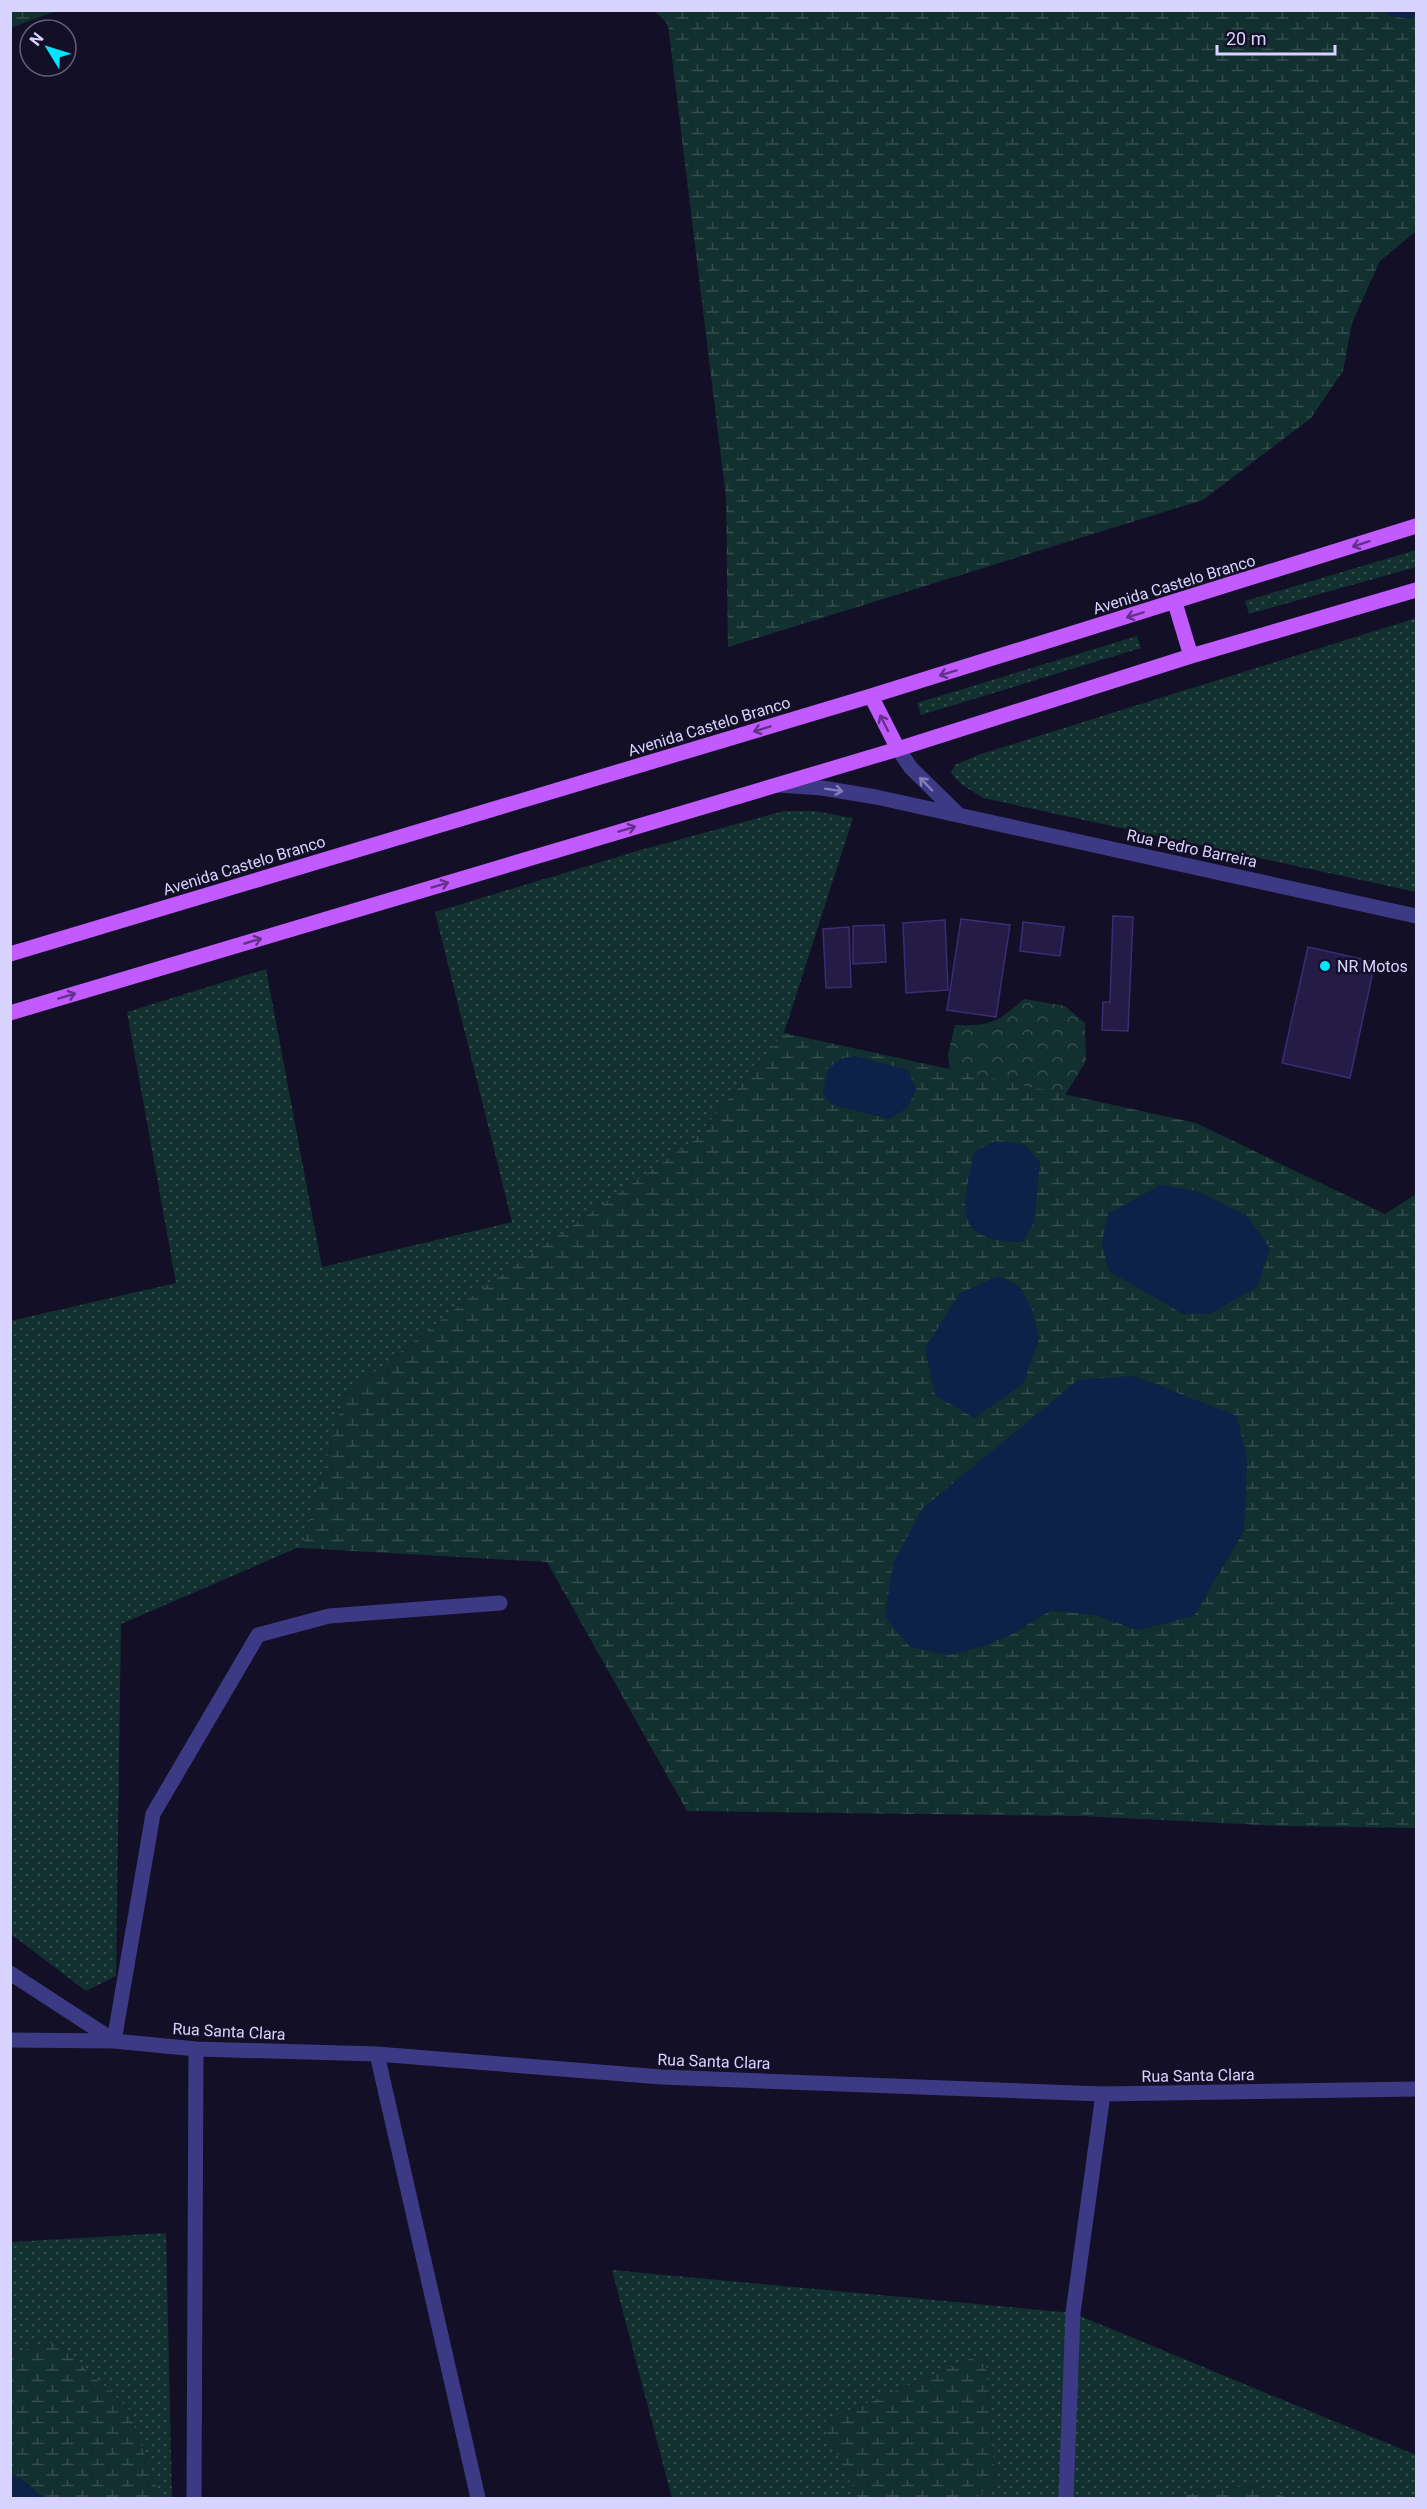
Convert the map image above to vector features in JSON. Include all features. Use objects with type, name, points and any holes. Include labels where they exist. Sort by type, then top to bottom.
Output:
[{"type":"main road","name":"Avenida Castelo Branco","points":[[10,954],[871,696],[1416,526]]},
{"type":"main road","points":[[10,1013],[898,749],[1191,656],[1416,590]]},
{"type":"main road","points":[[1174,603],[1191,656]]},
{"type":"main road","points":[[871,696],[898,749]]},
{"type":"street","points":[[898,749],[911,768],[959,815]]},
{"type":"street","name":"Rua Pedro Barreira","points":[[776,785],[822,788],[959,815],[1416,916]]},
{"type":"street","points":[[10,1973],[114,2041],[153,1814],[258,1635],[329,1616],[500,1603]]},
{"type":"street","name":"Rua Santa Clara","points":[[10,2040],[114,2041],[196,2049],[377,2054],[661,2077],[1103,2094],[1416,2089]]},
{"type":"street","points":[[194,2499],[196,2049]]},
{"type":"street","points":[[377,2054],[478,2499]]},
{"type":"street","points":[[1066,2499],[1073,2313],[1103,2094]]},
{"type":"green space","points":[[11,10],[56,10],[37,18],[18,18],[18,25],[11,28]]},
{"type":"green space","points":[[655,11],[1416,11],[1416,231],[1380,261],[1352,323],[1343,371],[1311,418],[1203,500],[728,647],[726,498],[668,25]]},
{"type":"green space","points":[[1416,550],[1416,567],[1249,614],[1245,601]]},
{"type":"green space","points":[[1416,618],[1416,892],[983,798],[961,784],[951,773],[955,765],[978,755]]},
{"type":"green space","points":[[1137,636],[1141,648],[921,715],[917,703]]},
{"type":"green space","points":[[784,811],[814,811],[853,818],[784,1033],[693,1141],[477,1292],[344,1396],[302,1548],[297,1548],[121,1624],[116,1976],[86,1991],[11,1934],[10,1321],[176,1283],[127,1012],[266,969],[322,1267],[512,1222],[435,912],[637,851]]},
{"type":"green space","points":[[1024,999],[1065,1006],[1085,1023],[1086,1061],[1064,1097],[952,1092],[948,1054],[955,1025],[986,1024],[1000,1018]]},
{"type":"green space","points":[[784,1033],[1196,1123],[1385,1214],[1416,1194],[1416,1828],[1282,1826],[1081,1816],[687,1811],[547,1562],[302,1548],[344,1396],[477,1292],[693,1141]],"holes":[[[1134,1376],[1177,1393],[1244,1530],[1219,1573],[1138,1630],[1096,1615],[1051,1610],[1012,1634],[980,1647]]]},
{"type":"green space","points":[[166,2233],[172,2498],[160,2498],[128,2408],[56,2342],[11,2353],[11,2242]]},
{"type":"green space","points":[[612,2270],[1073,2313],[1416,2455],[1416,2498],[1288,2498],[1254,2485],[1155,2498],[976,2498],[995,2481],[985,2352],[822,2423],[858,2498],[672,2498]]},
{"type":"green space","points":[[56,2342],[128,2408],[160,2498],[43,2498],[21,2479],[11,2476],[11,2353]]},
{"type":"green space","points":[[985,2352],[995,2481],[976,2498],[858,2498],[822,2423]]},
{"type":"green space","points":[[1255,2485],[1288,2498],[1155,2498]]},
{"type":"water","points":[[855,1056],[908,1070],[916,1089],[908,1107],[889,1119],[830,1104],[823,1092],[828,1068],[842,1058]]},
{"type":"water","points":[[995,1141],[1024,1144],[1040,1163],[1034,1222],[1023,1242],[999,1240],[983,1235],[972,1228],[967,1217],[965,1204],[974,1152]]},
{"type":"water","points":[[1161,1185],[1197,1191],[1247,1216],[1270,1248],[1257,1287],[1209,1314],[1183,1314],[1109,1271],[1102,1243],[1108,1214]]},
{"type":"water","points":[[999,1276],[1020,1287],[1032,1310],[1039,1339],[1023,1384],[974,1418],[935,1395],[925,1348],[960,1293]]},
{"type":"water","points":[[1134,1376],[1237,1416],[1247,1461],[1244,1530],[1194,1616],[1138,1630],[1096,1615],[1051,1610],[1012,1634],[980,1647],[949,1655],[910,1647],[885,1617],[893,1563],[923,1508],[1078,1380]]},
{"type":"water","points":[[11,2476],[21,2479],[43,2498],[11,2498]]},
{"type":"building","points":[[1113,916],[1133,917],[1128,1031],[1102,1030],[1103,1002],[1110,1002]]},
{"type":"building","points":[[961,919],[1010,925],[996,1017],[947,1010]]},
{"type":"building","points":[[945,920],[948,990],[906,993],[903,923]]},
{"type":"building","points":[[1023,922],[1064,927],[1060,956],[1020,951]]},
{"type":"building","points":[[884,925],[886,962],[853,964],[853,926]]},
{"type":"building","points":[[849,927],[851,987],[826,988],[823,929]]},
{"type":"building","points":[[1308,947],[1375,962],[1350,1078],[1282,1063]]},
{"type":"waterway","points":[[1391,10],[1410,13]]},
{"type":"place","name":"NR Motos","points":[[1325,966]]}]
